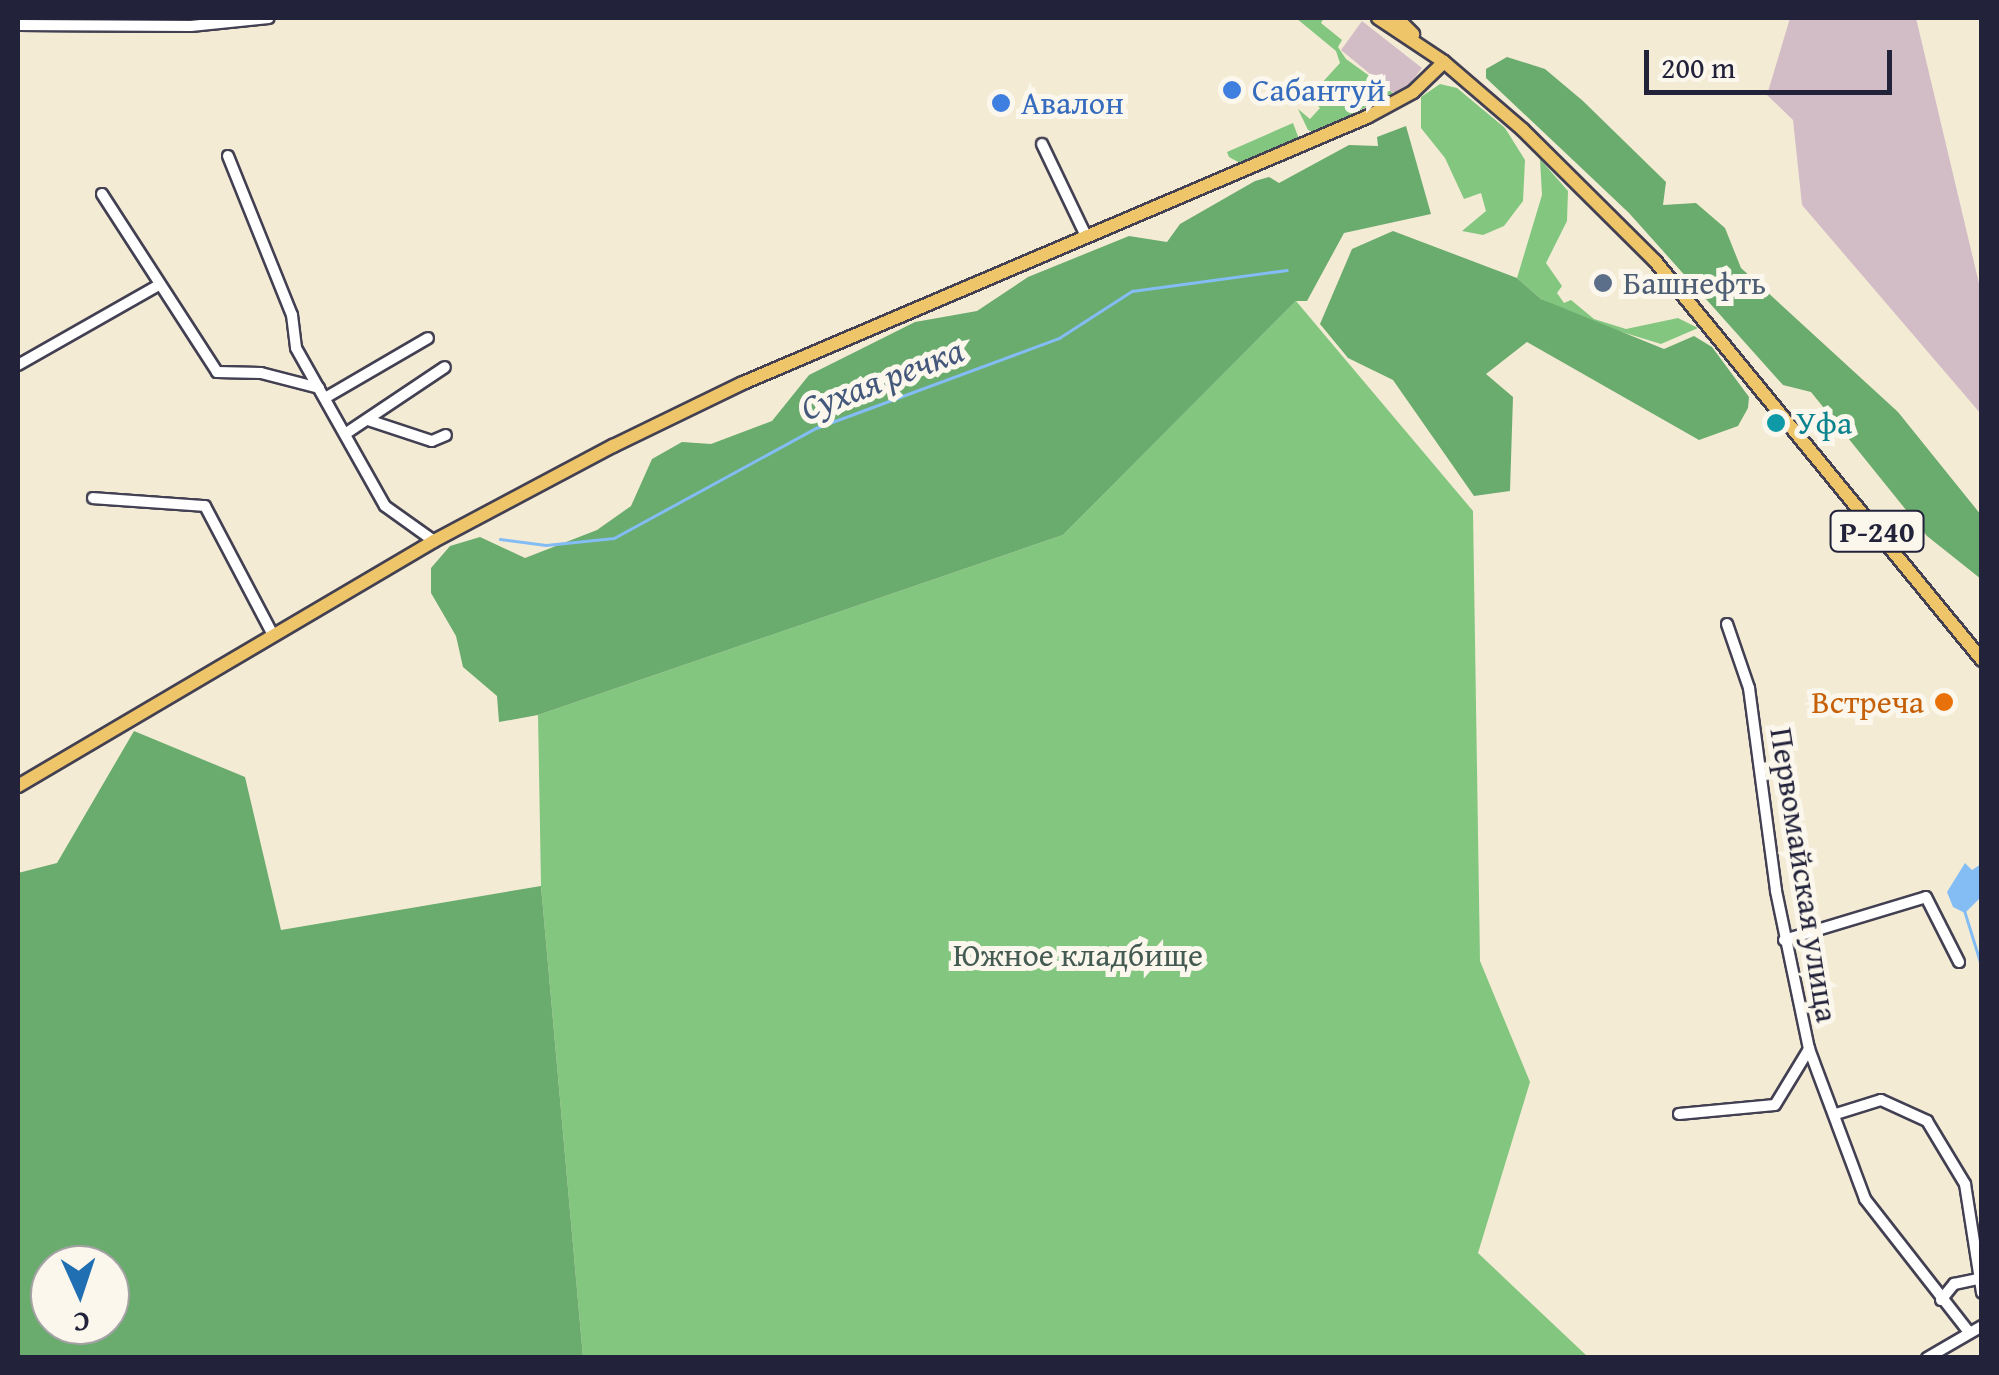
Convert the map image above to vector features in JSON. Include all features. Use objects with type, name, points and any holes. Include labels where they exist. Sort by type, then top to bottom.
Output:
[{"type":"main road","points":[[1378,18],[1440,59]]},
{"type":"main road","points":[[1397,18],[1440,59]]},
{"type":"main road","points":[[18,786],[434,541],[743,383],[1384,108],[1440,59]]},
{"type":"main road","name":"Р-240","points":[[1440,59],[1620,225],[1772,401],[1982,660]]},
{"type":"street","points":[[18,26],[191,26],[269,18]]},
{"type":"street","points":[[1042,144],[1086,236]]},
{"type":"street","points":[[228,156],[292,315],[296,348],[385,506],[434,541]]},
{"type":"street","points":[[102,194],[217,372],[261,373],[322,393],[428,338]]},
{"type":"street","points":[[18,364],[159,285]]},
{"type":"street","points":[[345,434],[445,367]]},
{"type":"street","points":[[368,420],[432,441],[446,435]]},
{"type":"street","points":[[93,498],[205,506],[273,635]]},
{"type":"street","name":"Первомайская улица","points":[[1727,624],[1749,688],[1784,940],[1808,1049],[1866,1199],[1969,1332]]},
{"type":"street","points":[[1784,940],[1926,897],[1959,962]]},
{"type":"street","points":[[1679,1114],[1776,1105],[1808,1049]]},
{"type":"street","points":[[1836,1114],[1881,1100],[1927,1121],[1964,1184],[1982,1293]]},
{"type":"street","points":[[1941,1300],[1954,1284],[1978,1279]]},
{"type":"street","points":[[1927,1358],[1982,1326]]},
{"type":"shaded area","points":[[1790,18],[1916,18],[1981,292],[1981,414],[1802,205],[1793,120],[1767,95]]},
{"type":"shaded area","points":[[1362,21],[1422,68],[1404,92],[1392,92],[1341,50]]},
{"type":"green space","points":[[1296,18],[1324,18],[1321,23],[1342,40],[1338,47],[1346,59],[1393,93],[1316,133],[1308,130],[1298,109],[1310,119],[1320,108],[1309,97],[1340,63],[1336,51]]},
{"type":"green space","points":[[1507,57],[1545,69],[1583,101],[1666,182],[1663,205],[1696,203],[1725,228],[1741,268],[1898,412],[1981,515],[1981,579],[1927,536],[1811,392],[1783,385],[1629,213],[1486,78],[1486,69]]},
{"type":"green space","points":[[1440,84],[1457,88],[1505,128],[1525,160],[1523,201],[1504,226],[1483,235],[1462,231],[1486,211],[1481,193],[1464,199],[1445,158],[1421,128],[1421,97]]},
{"type":"green space","points":[[1293,123],[1299,139],[1240,163],[1229,157],[1227,152]]},
{"type":"green space","points":[[1406,126],[1431,214],[1344,233],[1307,301],[1296,301],[1063,535],[538,715],[499,722],[497,696],[463,667],[456,636],[431,593],[431,568],[450,546],[480,537],[525,558],[597,530],[631,506],[652,459],[682,442],[711,444],[772,421],[809,375],[915,322],[977,311],[1028,277],[1129,236],[1167,242],[1180,224],[1255,181],[1269,177],[1279,183],[1349,145],[1378,146],[1377,137]]},
{"type":"green space","points":[[1540,159],[1568,191],[1567,221],[1546,263],[1562,286],[1557,293],[1564,303],[1571,300],[1594,319],[1626,329],[1678,318],[1698,328],[1661,344],[1596,324],[1541,299],[1517,278],[1542,195]]},
{"type":"green space","points":[[1393,231],[1517,278],[1541,299],[1664,349],[1694,336],[1712,347],[1749,397],[1748,408],[1738,426],[1699,440],[1527,342],[1486,374],[1513,397],[1510,491],[1474,496],[1393,380],[1348,358],[1320,324],[1352,249]]},
{"type":"green space","name":"Южное кладбище","points":[[1296,301],[1473,511],[1480,961],[1530,1082],[1478,1253],[1588,1357],[583,1357],[541,886],[538,715],[1063,535]]},
{"type":"green space","points":[[134,731],[245,777],[281,930],[541,886],[583,1357],[18,1357],[18,873],[57,863]]},
{"type":"water","points":[[1965,863],[1972,870],[1981,864],[1982,896],[1965,913],[1953,907],[1947,892]]},
{"type":"waterway","name":"Сухая речка","points":[[500,539],[546,545],[614,538],[816,428],[1059,338],[1132,291],[1287,270]]},
{"type":"waterway","points":[[1965,912],[1982,967]]},
{"type":"place","name":"Сабантуй","points":[[1232,90]]},
{"type":"place","name":"Авалон","points":[[1001,103]]},
{"type":"place","name":"Башнефть","points":[[1603,283]]},
{"type":"place","name":"Уфа","points":[[1776,423]]},
{"type":"place","name":"Встреча","points":[[1944,702]]}]
